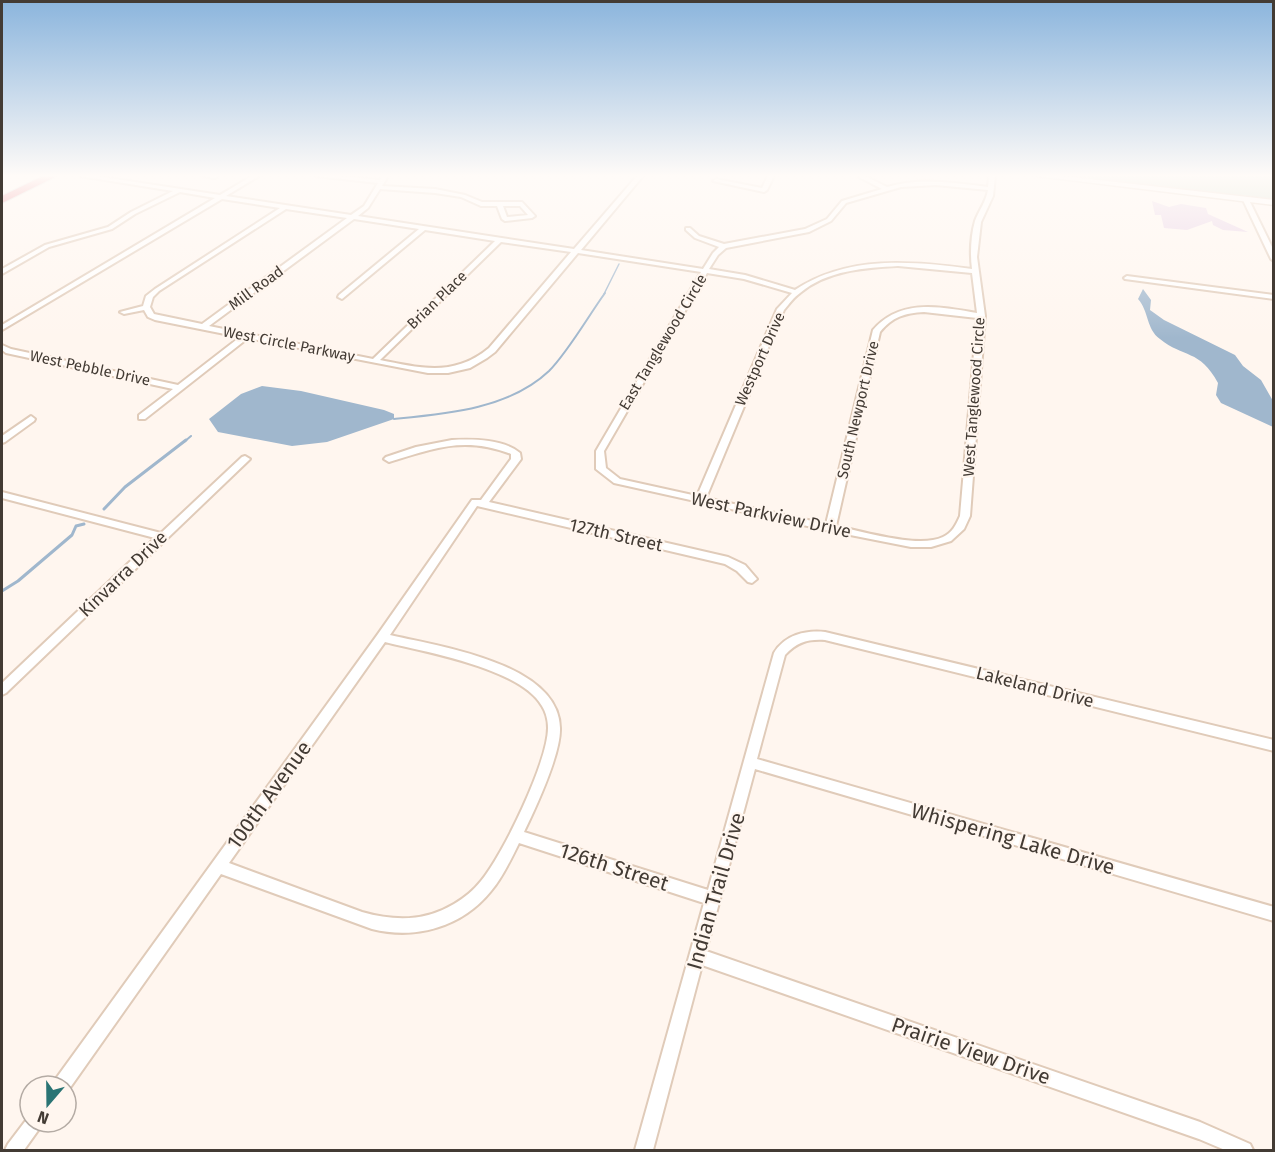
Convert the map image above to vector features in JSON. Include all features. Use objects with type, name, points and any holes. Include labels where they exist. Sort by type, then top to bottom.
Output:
[{"type":"street","points":[[2,272],[47,246],[104,230]]},
{"type":"street","points":[[2,328],[165,230]]},
{"type":"street","points":[[124,312],[146,307],[150,296],[250,230]]},
{"type":"street","name":"Mill Road","points":[[203,327],[336,230]]},
{"type":"street","points":[[342,297],[422,230]]},
{"type":"street","points":[[436,230],[706,271],[745,278],[795,292]]},
{"type":"street","points":[[576,251],[594,230]]},
{"type":"street","points":[[689,230],[697,237],[724,246],[809,230]]},
{"type":"street","name":"West Tanglewood Circle","points":[[945,542],[954,536],[965,516],[981,316],[974,257],[977,230]]},
{"type":"street","points":[[1260,230],[1274,259]]},
{"type":"street","name":"Brian Place","points":[[375,361],[500,239]]},
{"type":"street","name":"East Tanglewood Circle","points":[[601,469],[600,450],[604,441],[715,254],[724,246]]},
{"type":"street","name":"West Circle Parkway","points":[[146,307],[151,315],[158,318],[375,361],[438,371],[460,368],[477,362],[492,350],[576,251]]},
{"type":"street","name":"Westport Drive","points":[[700,500],[781,309],[795,292],[825,276],[858,268],[915,264],[975,271]]},
{"type":"street","points":[[1127,278],[1274,297]]},
{"type":"street","name":"South Newport Drive","points":[[830,528],[876,332],[882,323],[894,315],[925,310],[981,316]]},
{"type":"street","points":[[142,417],[247,336]]},
{"type":"street","name":"West Pebble Drive","points":[[2,346],[9,351],[179,388]]},
{"type":"street","points":[[2,440],[31,419]]},
{"type":"street","name":"100th Avenue","points":[[70,1074],[479,503],[516,459],[516,453],[470,442],[408,451],[389,459]]},
{"type":"street","name":"Kinvarra Drive","points":[[2,690],[245,459]]},
{"type":"street","name":"West Parkview Drive","points":[[601,469],[617,481],[630,485],[830,528],[901,543],[945,542]]},
{"type":"street","points":[[2,495],[163,537]]},
{"type":"street","name":"127th Street","points":[[479,503],[728,561],[741,568],[752,579]]},
{"type":"street","name":"Lakeland Drive","points":[[796,639],[808,634],[825,636],[1274,746]]},
{"type":"street","points":[[219,866],[365,920],[404,927],[436,922],[463,907],[487,885],[515,835],[547,761],[554,728],[547,702],[526,682],[500,669],[382,637]]},
{"type":"street","name":"Indian Trail Drive","points":[[644,1150],[752,763],[780,653],[796,639]]},
{"type":"street","name":"Whispering Lake Drive","points":[[752,763],[1274,914]]},
{"type":"street","name":"126th Street","points":[[515,835],[713,899]]},
{"type":"street","name":"Prairie View Drive","points":[[698,956],[1200,1131],[1244,1150]]},
{"type":"street","points":[[14,1150],[26,1134]]},
{"type":"water","points":[[1143,289],[1151,300],[1150,310],[1164,320],[1235,355],[1243,366],[1261,380],[1273,401],[1273,427],[1221,403],[1216,395],[1218,383],[1205,364],[1168,345],[1155,335],[1138,299]]},
{"type":"water","points":[[262,386],[301,391],[384,410],[394,414],[394,419],[327,442],[292,446],[218,432],[209,419],[241,394]]},
{"type":"building","points":[[1223,230],[1243,230],[1248,232]]},
{"type":"waterway","points":[[604,294],[619,264]]},
{"type":"waterway","points":[[394,419],[455,412],[496,402],[533,384],[564,354],[605,293]]},
{"type":"waterway","points":[[184,442],[191,436]]},
{"type":"waterway","points":[[104,509],[125,487],[186,440]]},
{"type":"waterway","points":[[2,591],[18,581],[72,535],[76,526],[84,524]]}]
